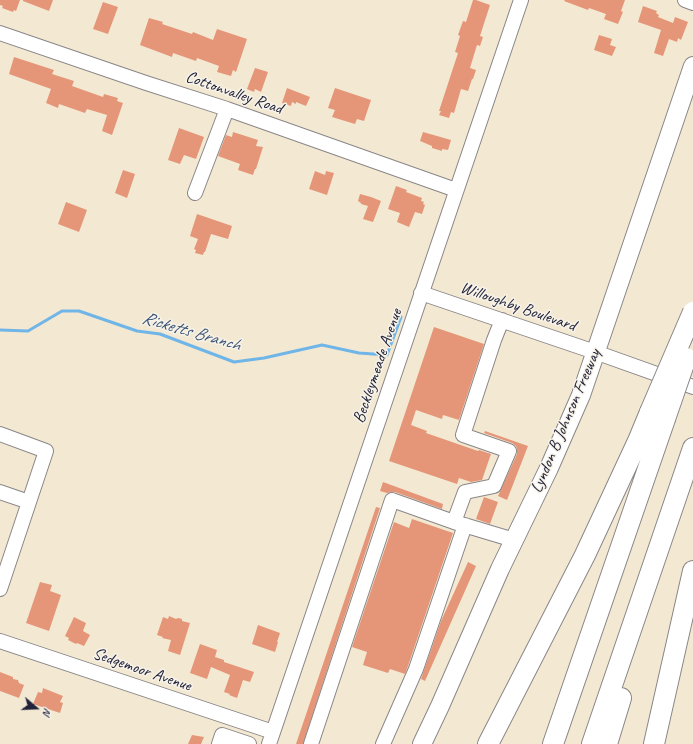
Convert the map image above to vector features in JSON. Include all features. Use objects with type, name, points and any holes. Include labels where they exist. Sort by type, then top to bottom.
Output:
[{"type":"highway","points":[[553,744],[588,642],[658,415],[693,312]]},
{"type":"highway","points":[[488,744],[585,555],[638,441],[658,415],[693,337]]},
{"type":"highway","points":[[592,744],[693,448]]},
{"type":"highway","points":[[607,744],[683,476]]},
{"type":"highway","points":[[654,744],[693,571]]},
{"type":"highway","points":[[542,744],[588,642]]},
{"type":"main road","name":"Lyndon B Johnson Freeway","points":[[422,744],[581,395],[693,66]]},
{"type":"street","name":"Beckleymeade Avenue","points":[[271,738],[521,0]]},
{"type":"street","points":[[685,0],[693,3]]},
{"type":"street","name":"Cottonvalley Road","points":[[0,33],[226,109],[456,190]]},
{"type":"street","points":[[195,193],[226,109]]},
{"type":"street","name":"Willoughby Boulevard","points":[[421,293],[693,387]]},
{"type":"street","points":[[383,744],[416,669],[459,524],[465,492],[494,486],[509,451],[463,435],[502,320]]},
{"type":"street","points":[[0,434],[46,451],[0,589]]},
{"type":"street","points":[[0,492],[29,502]]},
{"type":"street","points":[[312,744],[392,500],[459,524],[514,540]]},
{"type":"street","name":"Sedgemoor Avenue","points":[[0,641],[245,723],[271,738]]},
{"type":"street","points":[[219,744],[222,735],[244,742],[245,723]]},
{"type":"building","points":[[0,0],[20,0],[16,11],[14,10],[13,12],[2,8],[3,6],[0,5]]},
{"type":"building","points":[[23,0],[53,0],[49,11]]},
{"type":"building","points":[[473,0],[490,5],[480,36],[483,37],[480,46],[477,45],[470,68],[476,70],[473,79],[468,91],[461,89],[454,113],[451,112],[449,118],[439,115],[441,111],[439,111],[458,53],[455,52],[460,36],[458,35],[463,21],[466,22]]},
{"type":"building","points":[[625,0],[621,11],[623,12],[618,24],[604,19],[606,14],[589,8],[588,10],[564,1]]},
{"type":"building","points":[[103,2],[118,7],[108,34],[93,29]]},
{"type":"building","points":[[643,6],[657,11],[656,13],[659,15],[658,17],[673,23],[675,17],[688,22],[681,40],[678,38],[677,42],[669,39],[663,56],[654,53],[661,30],[638,22]]},
{"type":"building","points":[[149,18],[163,22],[162,24],[192,34],[193,32],[213,40],[217,29],[247,39],[236,72],[233,70],[231,76],[217,72],[219,66],[197,58],[196,61],[173,53],[172,57],[140,45]]},
{"type":"building","points":[[599,35],[612,39],[610,45],[616,47],[612,56],[594,50]]},
{"type":"building","points":[[14,57],[54,70],[52,74],[74,81],[72,86],[103,97],[104,94],[118,98],[117,101],[123,103],[112,135],[102,131],[107,115],[87,109],[85,113],[59,104],[58,108],[46,103],[51,89],[9,74]]},
{"type":"building","points":[[255,68],[268,72],[261,92],[255,89],[254,92],[247,89]]},
{"type":"building","points":[[287,88],[310,97],[306,106],[296,102],[296,104],[292,102],[291,106],[282,103]]},
{"type":"building","points":[[335,88],[371,100],[364,121],[357,119],[355,124],[332,117],[335,110],[328,108]]},
{"type":"building","points":[[179,128],[204,137],[196,159],[184,155],[180,164],[168,160]]},
{"type":"building","points":[[233,132],[258,140],[256,146],[263,147],[253,175],[238,170],[240,164],[218,156],[226,135],[232,137]]},
{"type":"building","points":[[423,132],[451,140],[448,150],[442,149],[442,151],[432,148],[432,146],[420,141]]},
{"type":"building","points":[[123,170],[135,174],[127,198],[115,193]]},
{"type":"building","points":[[315,171],[325,175],[326,171],[334,173],[327,195],[309,189]]},
{"type":"building","points":[[396,186],[407,190],[406,192],[422,198],[421,201],[424,202],[423,204],[425,205],[422,214],[415,212],[409,227],[397,222],[400,213],[388,209]]},
{"type":"building","points":[[360,194],[381,201],[373,222],[363,219],[368,206],[361,204],[358,201]]},
{"type":"building","points":[[66,202],[87,210],[79,232],[58,224]]},
{"type":"building","points":[[197,214],[232,226],[228,239],[211,234],[203,255],[195,253],[196,250],[194,249],[198,239],[190,236]]},
{"type":"building","points":[[434,327],[484,344],[459,420],[443,415],[442,419],[416,410],[411,425],[427,431],[426,433],[491,454],[482,480],[471,482],[459,478],[457,484],[389,461]]},
{"type":"building","points":[[485,431],[528,446],[507,500],[498,496],[517,454],[517,449],[512,443],[484,433]]},
{"type":"building","points":[[383,482],[443,504],[442,509],[395,492],[387,493],[380,491]]},
{"type":"building","points":[[484,497],[498,502],[490,524],[476,519]]},
{"type":"building","points":[[376,507],[380,508],[303,744],[296,744]]},
{"type":"building","points":[[412,519],[453,533],[405,674],[390,669],[388,673],[363,665],[367,652],[352,647],[394,522],[409,528]]},
{"type":"building","points":[[468,562],[476,566],[425,681],[421,679],[441,621]]},
{"type":"building","points":[[40,582],[52,585],[50,591],[61,595],[49,631],[26,623]]},
{"type":"building","points":[[169,616],[176,619],[182,619],[182,621],[190,623],[180,655],[168,651],[171,640],[157,635],[163,617],[168,619]]},
{"type":"building","points":[[74,617],[86,623],[83,631],[90,635],[84,646],[68,640],[69,638],[65,636]]},
{"type":"building","points":[[258,625],[280,633],[275,652],[252,644]]},
{"type":"building","points":[[200,644],[217,650],[215,657],[224,660],[224,662],[254,672],[250,682],[243,680],[237,698],[224,692],[230,675],[211,667],[207,679],[190,673]]},
{"type":"building","points":[[0,672],[13,677],[13,679],[18,680],[19,683],[24,685],[19,698],[0,691]]},
{"type":"building","points":[[43,688],[63,696],[60,702],[63,703],[60,713],[33,704],[38,692],[42,693]]},
{"type":"building","points":[[192,735],[204,737],[201,744],[188,744]]},
{"type":"waterway","name":"Ricketts Branch","points":[[0,330],[28,331],[62,311],[79,311],[137,331],[160,334],[234,362],[264,358],[322,345],[359,353],[387,355],[401,317]]}]
